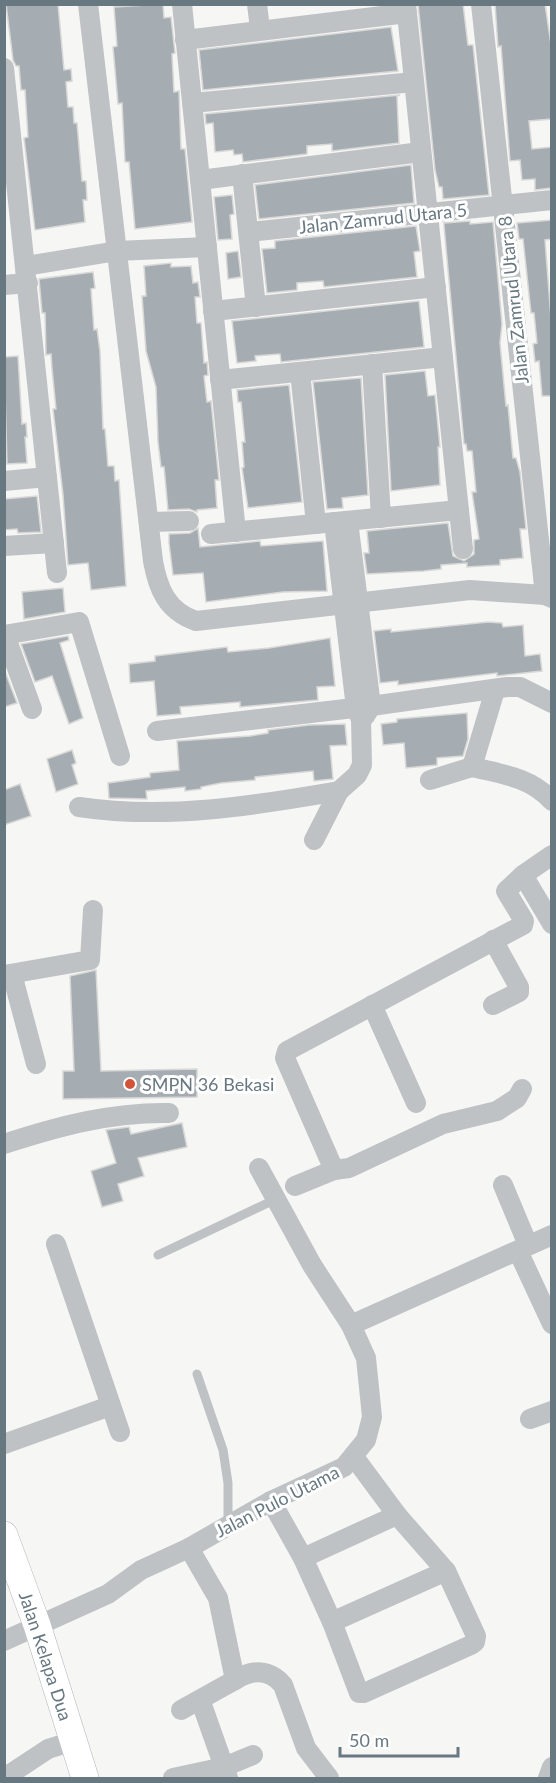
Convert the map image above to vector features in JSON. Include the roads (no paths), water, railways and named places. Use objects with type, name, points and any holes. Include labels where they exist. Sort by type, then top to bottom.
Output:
[{"type":"main road","name":"Jalan Kelapa Dua","points":[[4,1535],[37,1624],[85,1779]]},
{"type":"street","points":[[88,4],[149,522],[157,583],[165,599],[184,617],[196,621],[214,621],[470,590],[548,597]]},
{"type":"street","points":[[182,4],[236,532]]},
{"type":"street","points":[[257,4],[260,29]]},
{"type":"street","name":"Jalan Zamrud Utara 8","points":[[481,4],[548,597]]},
{"type":"street","points":[[186,40],[260,29],[331,13],[406,9],[463,549]]},
{"type":"street","points":[[4,68],[14,241],[27,274],[57,573]]},
{"type":"street","points":[[192,103],[414,82]]},
{"type":"street","points":[[200,180],[421,152]]},
{"type":"street","points":[[242,174],[256,307]]},
{"type":"street","name":"Jalan Zamrud Utara 5","points":[[249,232],[552,200]]},
{"type":"street","points":[[4,285],[27,274],[117,251],[207,247]]},
{"type":"street","points":[[213,311],[436,287]]},
{"type":"street","points":[[220,380],[443,357]]},
{"type":"street","points":[[372,364],[381,518]]},
{"type":"street","points":[[300,372],[350,604],[363,711],[362,765],[357,775],[339,791],[314,840]]},
{"type":"street","points":[[4,481],[47,477]]},
{"type":"street","points":[[211,534],[459,510]]},
{"type":"street","points":[[149,522],[189,521]]},
{"type":"street","points":[[4,546],[54,543]]},
{"type":"street","points":[[32,709],[5,635],[79,622],[120,756]]},
{"type":"street","points":[[158,731],[363,711],[520,687],[552,703]]},
{"type":"street","points":[[472,767],[495,690]]},
{"type":"street","points":[[430,780],[472,767],[524,780],[541,788],[552,801]]},
{"type":"street","points":[[78,807],[168,814],[280,802],[339,791]]},
{"type":"street","points":[[334,1170],[285,1058],[287,1051],[524,923],[506,891],[523,875],[552,855]]},
{"type":"street","points":[[523,875],[552,924]]},
{"type":"street","points":[[36,1064],[8,975],[90,960],[93,910]]},
{"type":"street","points":[[493,940],[519,987],[515,996],[493,1005]]},
{"type":"street","points":[[372,1005],[416,1103]]},
{"type":"street","points":[[295,1186],[334,1170],[349,1168],[443,1124],[497,1110],[517,1098],[522,1089]]},
{"type":"street","points":[[4,1144],[42,1131],[107,1116],[169,1113]]},
{"type":"street","name":"Jalan Pulo Utama","points":[[4,1641],[37,1624],[108,1594],[141,1570],[189,1548],[271,1501],[344,1467],[366,1440],[372,1417],[366,1358],[351,1325],[274,1200],[259,1168]]},
{"type":"street","points":[[503,1185],[523,1248],[552,1324]]},
{"type":"street","points":[[351,1325],[552,1235]]},
{"type":"street","points":[[56,1244],[120,1432]]},
{"type":"street","points":[[4,1444],[110,1406]]},
{"type":"street","points":[[530,1419],[552,1411]]},
{"type":"street","points":[[271,1501],[303,1557],[332,1622],[359,1693],[364,1693],[475,1642],[476,1636],[446,1571],[398,1515],[354,1457]]},
{"type":"street","points":[[303,1557],[398,1515]]},
{"type":"street","points":[[189,1548],[218,1598],[235,1680]]},
{"type":"street","points":[[332,1622],[446,1571]]},
{"type":"street","points":[[181,1710],[201,1702],[235,1680],[255,1672],[276,1676],[283,1685],[306,1748],[329,1779]]},
{"type":"street","points":[[201,1702],[226,1773]]},
{"type":"street","points":[[4,1778],[48,1749],[73,1741]]},
{"type":"street","points":[[173,1779],[226,1773],[253,1755]]},
{"type":"street","points":[[548,1779],[552,1767]]},
{"type":"lane","points":[[159,1255],[274,1200]]},
{"type":"lane","points":[[197,1374],[223,1450],[228,1483],[228,1525]]},
{"type":"place","name":"SMPN 36 Bekasi","points":[[130,1084]]}]
